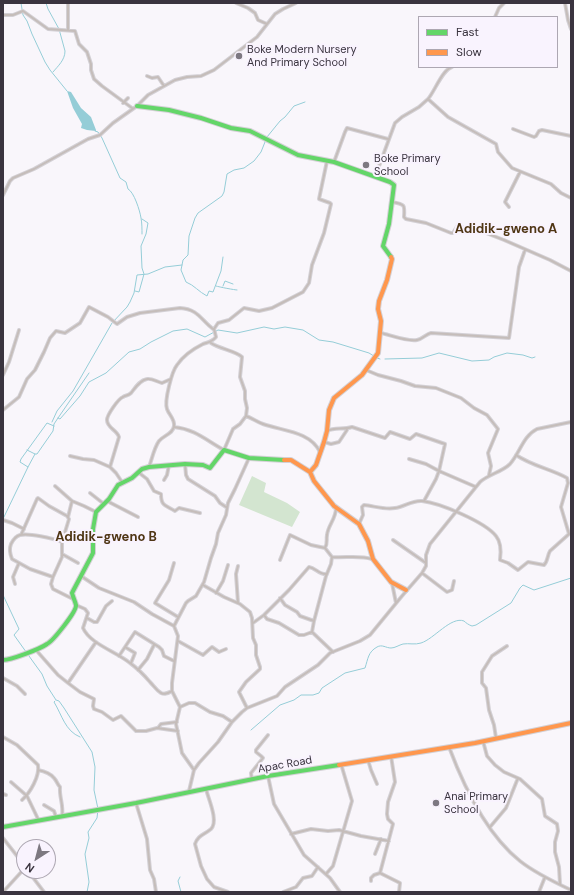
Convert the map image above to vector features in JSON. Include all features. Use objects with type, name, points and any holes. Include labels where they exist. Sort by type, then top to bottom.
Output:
[{"type":"street","points":[[68,3],[68,30]]},
{"type":"street","points":[[236,3],[248,8],[255,13],[258,20],[267,24]]},
{"type":"street","points":[[137,106],[145,96],[180,78],[208,74],[257,37],[278,12],[296,3]]},
{"type":"street","points":[[495,16],[499,8],[504,3]]},
{"type":"street","points":[[565,3],[571,29]]},
{"type":"street","points":[[3,16],[13,15],[23,11],[48,28],[76,32],[79,44],[87,52],[94,79],[123,103],[132,108]]},
{"type":"street","points":[[376,177],[388,139],[396,122],[419,108],[428,99],[449,68]]},
{"type":"street","points":[[147,76],[152,78],[158,77],[164,86]]},
{"type":"street","points":[[123,103],[128,98]]},
{"type":"street","points":[[428,99],[448,118],[496,144],[497,150],[512,168],[551,184],[571,198]]},
{"type":"street","points":[[3,195],[13,178],[34,169],[88,139],[100,135],[132,108],[137,106],[169,110],[205,119],[231,128],[250,131],[298,155],[334,162],[394,185],[395,193],[387,233],[383,244],[392,259],[387,280],[379,302],[378,309],[381,321],[381,333],[378,353],[360,377],[334,398],[328,413],[327,431],[324,442],[316,465],[310,472]]},
{"type":"street","points":[[334,162],[344,132],[347,128],[388,139]]},
{"type":"street","points":[[513,129],[534,137],[542,130],[571,136]]},
{"type":"street","points":[[214,329],[218,323],[229,320],[242,308],[259,311],[272,308],[300,294],[306,289],[312,265],[324,233],[331,204],[319,199],[327,160]]},
{"type":"street","points":[[509,207],[506,202],[520,172]]},
{"type":"street","points":[[392,202],[403,205],[405,209],[404,217],[406,219],[430,225],[451,233],[453,233],[458,225],[468,230],[492,235],[550,260],[571,271]]},
{"type":"street","points":[[381,333],[413,341],[421,339],[429,333],[509,338],[519,267],[525,250]]},
{"type":"street","points":[[3,410],[19,397],[26,380],[35,370],[53,332],[56,331],[66,333],[80,323],[89,307],[108,317],[117,324],[127,317],[140,313],[180,308],[186,309],[198,315],[214,329],[216,337],[211,342],[203,344],[184,356],[175,367],[166,402],[174,427],[169,434],[158,442],[149,467]]},
{"type":"street","points":[[3,375],[9,362],[19,330]]},
{"type":"street","points":[[172,691],[167,694],[162,694],[131,663],[96,642],[84,630],[83,625],[87,618],[87,611],[76,605],[73,599],[72,591],[93,553],[93,529],[96,512],[107,501],[117,487],[138,472],[149,467],[169,464],[185,464],[199,465],[210,468],[224,450],[232,429],[240,424],[246,416],[247,410],[245,391],[240,377],[242,357],[222,349],[211,342]]},
{"type":"street","points":[[366,370],[415,386],[440,389],[465,400],[487,416],[498,429],[488,453],[491,466],[489,475]]},
{"type":"street","points":[[110,467],[119,437],[118,434],[108,425],[108,415],[122,398],[129,395],[137,385],[145,380],[148,379],[162,383],[172,378]]},
{"type":"street","points":[[246,416],[262,424],[301,435],[314,444],[320,452]]},
{"type":"street","points":[[189,791],[194,770],[218,742],[232,722],[247,708],[277,696],[286,687],[318,665],[327,655],[360,641],[370,635],[406,590],[422,573],[430,544],[455,511],[482,480],[509,465],[516,456],[524,440],[535,430],[571,422]]},
{"type":"street","points":[[174,427],[182,428],[200,435],[224,450],[249,458],[291,460],[310,472],[311,477],[316,484],[336,508],[359,524],[368,541],[373,559],[391,582],[406,590]]},
{"type":"street","points":[[324,442],[331,444],[339,442],[347,430],[352,427],[385,438],[390,432],[410,439],[416,434],[445,444],[439,471],[424,501]]},
{"type":"street","points":[[327,431],[334,428],[347,430]]},
{"type":"street","points":[[70,456],[94,460],[110,467],[114,470],[122,482]]},
{"type":"street","points":[[359,524],[363,515],[362,507],[364,505],[394,508],[415,501],[424,501],[455,511],[483,525],[493,532],[499,541],[500,560],[508,563],[518,570],[528,562],[544,565],[547,562],[550,551],[570,534],[561,507],[568,481],[567,478],[551,470],[526,462],[516,456]]},
{"type":"street","points":[[194,770],[182,753],[176,722],[180,707],[172,691],[174,661],[178,641],[178,635],[174,629],[174,626],[187,601],[196,596],[203,585],[216,544],[218,532],[226,515],[226,507],[249,458]]},
{"type":"street","points":[[409,459],[426,464],[476,487]]},
{"type":"street","points":[[164,480],[167,475],[169,464]]},
{"type":"street","points":[[185,464],[188,479],[215,496],[220,503],[226,507]]},
{"type":"street","points":[[138,472],[147,479],[154,491],[162,494],[161,501],[163,504],[175,511],[179,508],[200,513]]},
{"type":"street","points":[[55,486],[72,501],[96,512]]},
{"type":"street","points":[[90,493],[104,504]]},
{"type":"street","points":[[53,577],[32,570],[12,559],[10,549],[14,539],[21,535],[38,498],[68,517]]},
{"type":"street","points":[[72,501],[68,517],[69,519],[62,542],[62,554],[53,577],[52,584],[53,589],[73,599]]},
{"type":"street","points":[[107,501],[138,518]]},
{"type":"street","points":[[325,548],[327,545],[327,536],[330,524],[334,519],[336,508]]},
{"type":"street","points":[[3,520],[12,522],[24,529]]},
{"type":"street","points":[[21,535],[50,538],[62,542]]},
{"type":"street","points":[[280,560],[290,535],[311,545],[325,548],[332,557],[331,566],[327,574],[312,632]]},
{"type":"street","points":[[393,540],[426,562]]},
{"type":"street","points":[[62,554],[78,563]]},
{"type":"street","points":[[332,557],[360,557],[373,559]]},
{"type":"street","points":[[15,584],[13,577],[19,563]]},
{"type":"street","points":[[174,563],[169,580],[155,604],[178,617]]},
{"type":"street","points":[[216,593],[224,577],[228,564]]},
{"type":"street","points":[[238,566],[236,574],[238,603]]},
{"type":"street","points":[[253,623],[264,615],[289,590],[309,567],[320,574],[327,574]]},
{"type":"street","points":[[422,573],[447,592],[452,590],[454,581]]},
{"type":"street","points":[[81,576],[100,588],[134,602],[148,612],[174,626]]},
{"type":"street","points":[[391,582],[396,603]]},
{"type":"street","points":[[203,585],[227,599],[244,606],[250,612],[252,617],[253,638],[256,645],[256,655],[260,669],[246,682],[239,692],[247,708]]},
{"type":"street","points":[[280,598],[285,605],[297,612],[300,616],[314,621]]},
{"type":"street","points":[[87,618],[94,622],[98,622],[108,604],[112,601]]},
{"type":"street","points":[[3,660],[13,659],[25,652],[36,650],[49,643],[74,612],[76,605]]},
{"type":"street","points":[[264,615],[267,619],[279,623],[299,635],[304,636],[312,632]]},
{"type":"street","points":[[119,656],[135,632],[162,650],[164,657],[174,661]]},
{"type":"street","points":[[312,632],[333,652]]},
{"type":"street","points":[[178,641],[203,655],[212,647],[219,652],[226,649]]},
{"type":"street","points":[[68,683],[96,642]]},
{"type":"street","points":[[138,670],[147,659],[154,644]]},
{"type":"street","points":[[496,738],[494,725],[489,710],[486,688],[482,683],[482,672],[492,656],[507,646]]},
{"type":"street","points":[[125,647],[135,653],[131,663]]},
{"type":"street","points":[[36,650],[58,675],[80,692],[94,699],[93,708],[113,720],[121,716],[137,731],[146,731],[157,728],[178,731]]},
{"type":"street","points":[[3,678],[17,686],[25,694]]},
{"type":"street","points":[[180,707],[189,703],[195,703],[210,712],[223,716],[232,722]]},
{"type":"street","points":[[157,728],[161,724],[176,722]]},
{"type":"street","name":"Apac Road","points":[[3,827],[136,803],[268,776],[449,747],[571,723]]},
{"type":"street","points":[[252,780],[251,774],[262,758],[256,750],[268,735]]},
{"type":"street","points":[[3,737],[13,742],[38,765],[38,770],[30,792],[22,800]]},
{"type":"street","points":[[483,741],[488,756],[494,765],[504,772],[518,778],[542,799],[545,816],[557,825],[558,831],[555,842],[555,852],[559,867],[560,884]]},
{"type":"street","points":[[449,747],[462,782],[477,808],[501,841],[520,861],[545,877],[571,890]]},
{"type":"street","points":[[380,873],[393,824],[388,819],[387,814],[388,802],[395,782],[391,756]]},
{"type":"street","points":[[368,760],[377,784]]},
{"type":"street","points":[[326,874],[333,866],[352,800],[341,764]]},
{"type":"street","points":[[38,770],[54,778],[60,787],[63,809],[62,816]]},
{"type":"street","points":[[268,776],[274,804],[291,834],[306,857],[326,874],[340,892]]},
{"type":"street","points":[[490,827],[506,808],[518,778]]},
{"type":"street","points":[[11,782],[27,796],[39,821]]},
{"type":"street","points":[[206,789],[213,812],[213,826],[199,836],[195,844],[201,866],[207,879],[214,887],[228,892]]},
{"type":"street","points":[[136,803],[147,839],[150,870],[154,879],[156,892]]},
{"type":"street","points":[[44,805],[54,811],[56,817]]},
{"type":"street","points":[[291,834],[311,829],[328,831],[343,830],[361,836],[389,840]]},
{"type":"street","points":[[3,838],[16,855]]},
{"type":"street","points":[[375,854],[380,839]]},
{"type":"street","points":[[283,892],[294,888],[303,878],[312,876],[318,867]]},
{"type":"street","points":[[371,881],[372,876],[380,873],[400,883],[399,892]]},
{"type":"street","points":[[539,892],[545,877]]},
{"type":"street","points":[[3,892],[16,878]]},
{"type":"street","points":[[34,879],[44,892]]},
{"type":"green space","points":[[252,476],[266,483],[264,492],[287,503],[300,512],[292,527],[239,505]]},
{"type":"water","points":[[67,91],[71,92],[81,108],[91,117],[96,131],[81,128],[82,124],[73,108]]},
{"type":"waterway","points":[[21,3],[23,15],[45,62],[67,91]]},
{"type":"waterway","points":[[46,3],[59,29],[65,51],[63,60],[53,72]]},
{"type":"waterway","points":[[223,257],[221,271],[213,292],[209,291],[207,296],[186,282],[181,270],[183,260],[188,255],[189,236],[198,213],[222,196],[227,174],[234,170],[244,168],[254,161],[261,152],[267,137],[280,121],[294,106],[305,102]]},
{"type":"waterway","points":[[95,131],[98,132],[102,138],[120,178],[126,182],[128,189],[134,198],[140,215],[142,234]]},
{"type":"waterway","points":[[135,291],[139,292],[144,274],[142,268],[141,246],[146,234],[148,223],[142,219]]},
{"type":"waterway","points":[[52,422],[57,411],[73,391],[112,323],[130,302],[134,293],[137,275],[148,274],[165,267],[182,265]]},
{"type":"waterway","points":[[223,286],[225,281],[233,284]]},
{"type":"waterway","points":[[216,286],[237,290]]},
{"type":"waterway","points":[[58,418],[60,419],[80,396],[89,382],[106,373],[129,352],[140,349],[173,331],[187,329],[205,337],[218,330],[237,333],[264,327],[274,329],[285,327],[303,330],[319,340],[333,342],[369,353],[380,359]]},
{"type":"waterway","points":[[385,359],[422,358],[439,353],[472,361],[489,360],[507,353],[532,358],[535,357]]},
{"type":"waterway","points":[[35,454],[37,454],[53,431],[54,424],[89,373]]},
{"type":"waterway","points":[[3,519],[28,467],[20,462],[21,459],[47,423],[54,426]]},
{"type":"waterway","points":[[27,450],[35,454],[28,467]]},
{"type":"waterway","points":[[251,730],[280,705],[294,700],[301,695],[313,695],[319,693],[322,688],[345,673],[365,668],[370,653],[377,647],[381,646],[392,648],[403,644],[421,643],[448,625],[459,620],[472,626],[476,625],[511,603],[523,585],[534,590],[571,578]]},
{"type":"waterway","points":[[3,595],[19,629],[14,635],[42,674],[47,686],[56,700],[59,701],[64,708],[92,752],[95,767],[94,790],[98,809],[97,818],[88,832],[89,838],[85,854],[89,882],[87,892]]},
{"type":"waterway","points":[[55,701],[54,702],[67,727],[80,737]]},
{"type":"waterway","points":[[180,877],[178,881],[181,892]]},
{"type":"traffic: fast","points":[[137,106],[169,110],[201,118],[231,128],[250,131],[298,155],[334,162],[390,182],[394,185],[389,224],[383,246],[391,257]]},
{"type":"traffic: fast","points":[[3,660],[25,654],[50,642],[73,613],[76,605],[72,593],[93,553],[93,529],[96,512],[109,499],[118,485],[132,478],[142,469],[149,467],[185,464],[203,465],[210,468],[224,450],[249,458],[284,460]]},
{"type":"traffic: fast","points":[[3,827],[136,803],[268,776],[339,765]]},
{"type":"traffic: slow","points":[[310,472],[316,465],[324,442],[327,431],[329,410],[334,398],[362,375],[378,353],[381,321],[378,309],[379,301],[387,280],[392,259],[391,257]]},
{"type":"traffic: slow","points":[[284,460],[291,460],[310,472],[314,481],[334,506],[359,524],[368,541],[373,559],[391,582],[406,590]]},
{"type":"traffic: slow","points":[[339,765],[475,743],[571,723]]},
{"type":"place","name":"Boke Modern Nursery And Primary School","points":[[239,56]]},
{"type":"place","name":"Boke Primary School","points":[[366,165]]},
{"type":"place","name":"Anai Primary School","points":[[436,803]]},
{"type":"district","name":"Adidik-gweno A","points":[[506,230]]},
{"type":"district","name":"Adidik-gweno B","points":[[106,538]]}]
